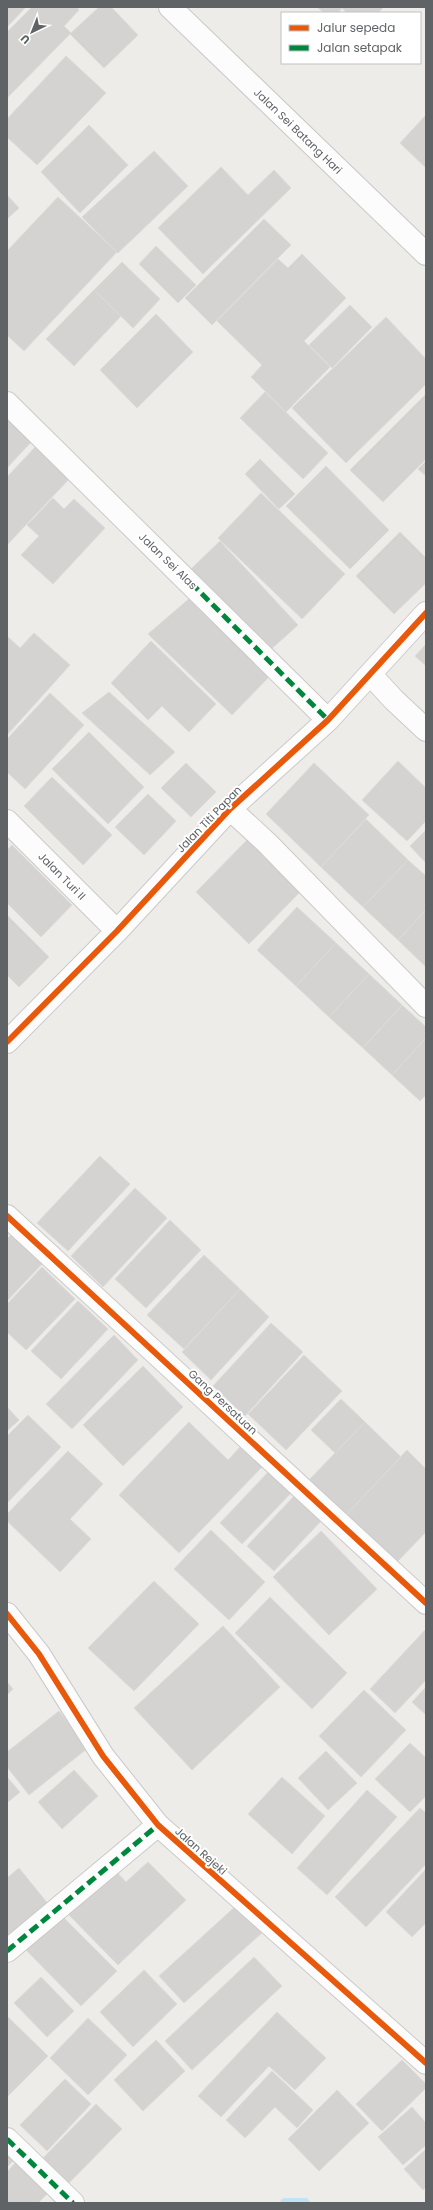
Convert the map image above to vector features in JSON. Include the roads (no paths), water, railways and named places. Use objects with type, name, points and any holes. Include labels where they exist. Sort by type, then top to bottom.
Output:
[{"type":"street","name":"Jalan Sei Batang Hari","points":[[170,7],[426,254]]},
{"type":"street","name":"Jalan Sei Alas","points":[[7,403],[328,720]]},
{"type":"street","name":"Jalan Titi Papan","points":[[7,1042],[118,931],[230,809],[328,720],[371,675],[426,613]]},
{"type":"street","points":[[371,675],[394,700],[426,730]]},
{"type":"street","points":[[230,809],[267,843],[426,1006]]},
{"type":"street","name":"Jalan Turi II","points":[[7,821],[118,931]]},
{"type":"street","name":"Gang Persatuan","points":[[7,1216],[426,1603]]},
{"type":"street","name":"Jalan Rejeki","points":[[7,1614],[39,1654],[103,1756],[158,1826],[426,2063]]},
{"type":"street","points":[[7,1951],[158,1826]]},
{"type":"street","points":[[7,2139],[73,2203]]},
{"type":"waterway","points":[[285,2203],[305,2203]]}]
